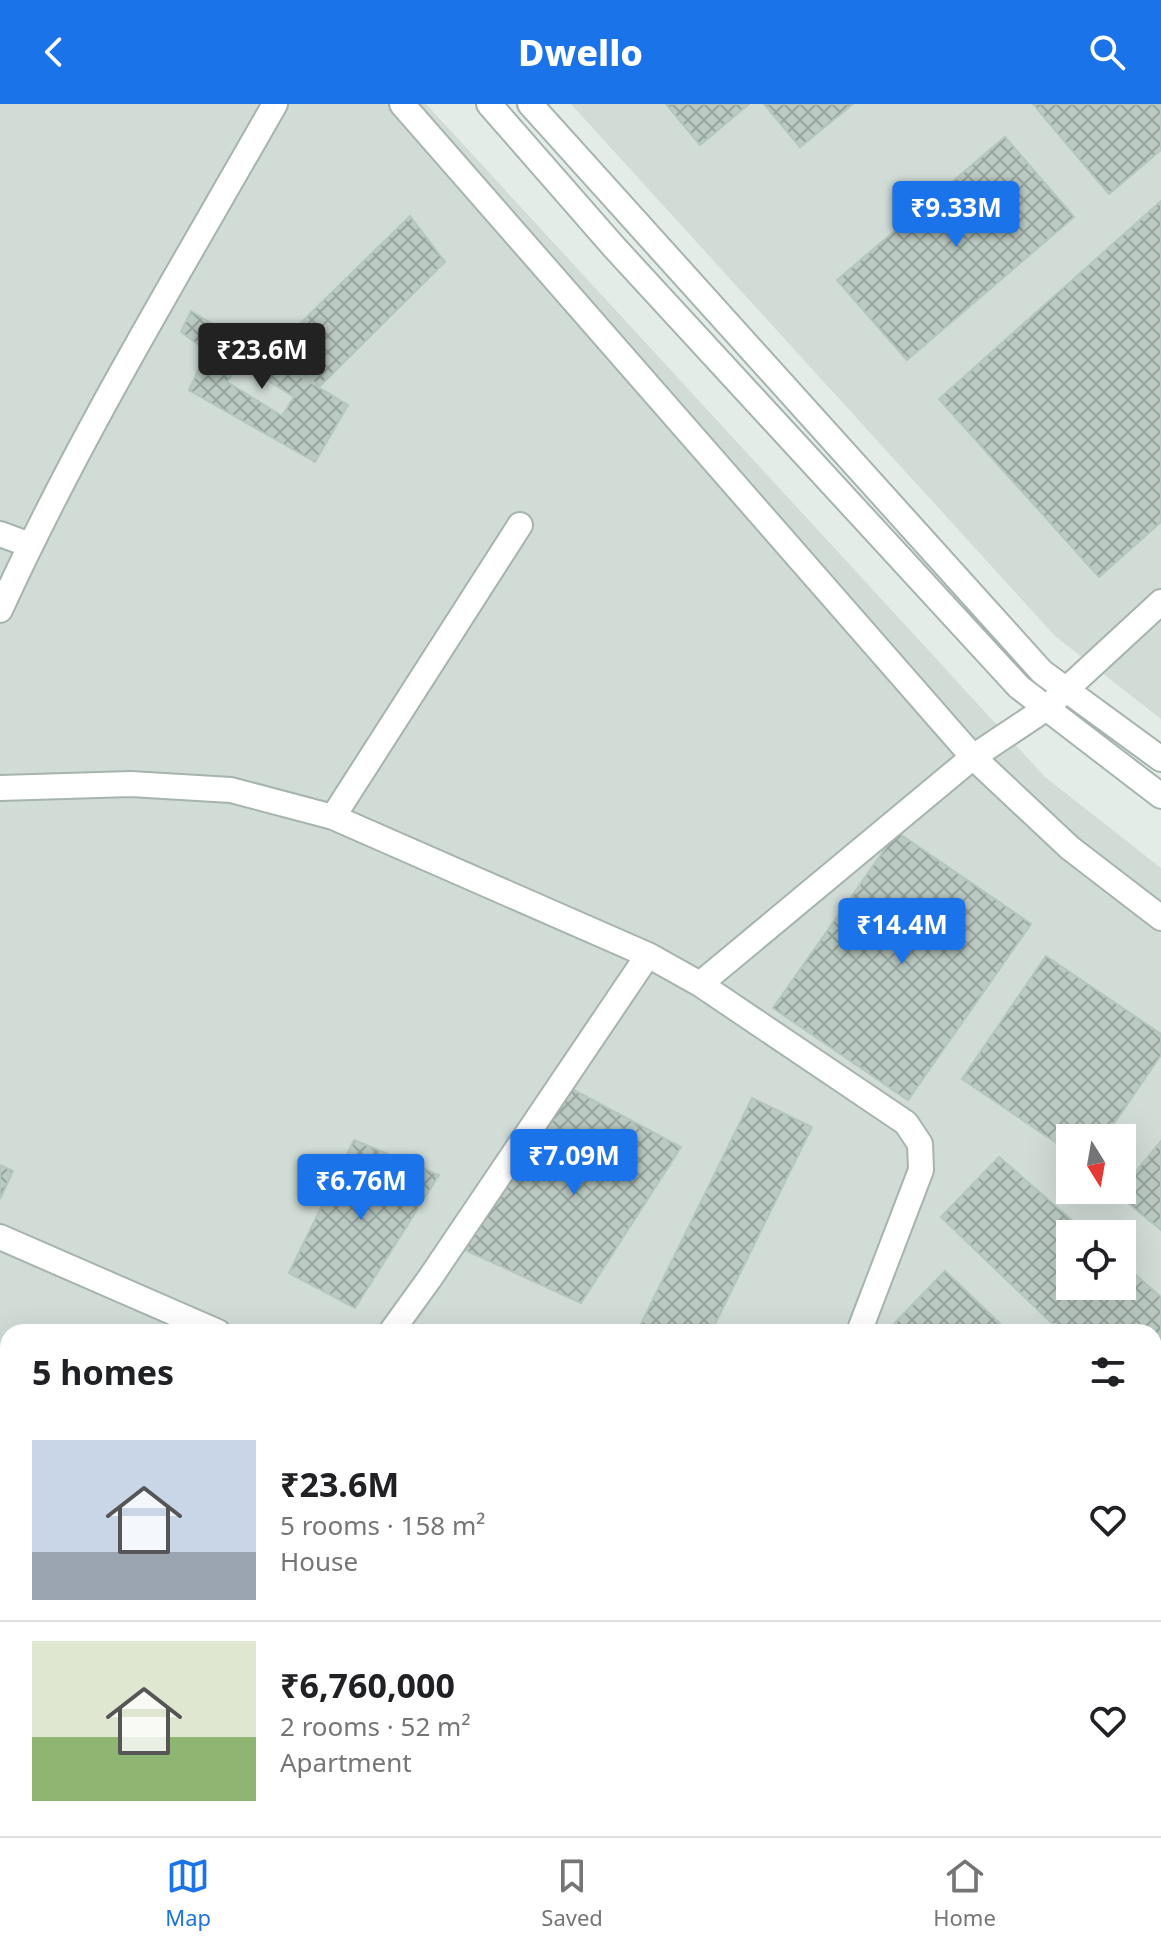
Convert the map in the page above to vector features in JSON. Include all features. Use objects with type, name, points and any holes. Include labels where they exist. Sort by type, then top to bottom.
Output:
[{"type":"street","points":[[0,610],[84,440],[275,104]]},
{"type":"street","points":[[402,104],[973,757],[1070,848],[1161,918]]},
{"type":"street","points":[[489,104],[614,247],[1019,687],[1161,796]]},
{"type":"street","points":[[530,104],[1042,672],[1161,759]]},
{"type":"street","points":[[333,817],[520,525]]},
{"type":"street","points":[[0,534],[30,545]]},
{"type":"street","points":[[700,984],[973,757],[1045,709],[1161,602]]},
{"type":"street","points":[[0,788],[131,784],[231,790],[333,817],[648,955],[700,984],[906,1123],[920,1144],[921,1170],[862,1324]]},
{"type":"street","points":[[397,1324],[648,955]]},
{"type":"street","points":[[0,1237],[200,1324]]},
{"type":"shaded area","points":[[0,104],[426,104],[1045,777],[1161,868],[1161,1324],[0,1324]]},
{"type":"shaded area","points":[[571,104],[1161,104],[1161,719],[1055,636]]},
{"type":"building","points":[[666,104],[749,104],[700,145]]},
{"type":"building","points":[[764,104],[853,104],[800,147]]},
{"type":"building","points":[[1033,104],[1161,104],[1161,150],[1109,194]]},
{"type":"building","points":[[1005,137],[1074,217],[907,360],[837,280]]},
{"type":"building","points":[[1161,201],[1161,522],[1099,577],[939,399]]},
{"type":"building","points":[[410,216],[445,262],[320,386],[269,354]]},
{"type":"building","points":[[191,311],[348,405],[315,462],[189,390],[207,351],[181,332]],"holes":[[[240,363],[294,397],[282,416],[227,382]]]},
{"type":"building","points":[[897,832],[1031,924],[908,1100],[773,1008]]},
{"type":"building","points":[[1046,956],[1161,1034],[1161,1055],[1114,1124],[1056,1124],[1056,1143],[962,1079]]},
{"type":"building","points":[[572,1089],[681,1147],[581,1303],[463,1249]]},
{"type":"building","points":[[752,1098],[812,1127],[715,1324],[641,1324]]},
{"type":"building","points":[[354,1140],[439,1175],[355,1308],[289,1273]]},
{"type":"building","points":[[1161,1141],[1161,1230],[1129,1204],[1136,1204],[1136,1171]]},
{"type":"building","points":[[999,1157],[1072,1220],[1056,1220],[1056,1300],[1136,1300],[1136,1275],[1161,1297],[1161,1324],[1053,1324],[941,1217]]},
{"type":"building","points":[[0,1165],[13,1171],[0,1199]]},
{"type":"building","points":[[945,1271],[1001,1324],[894,1324]]}]
